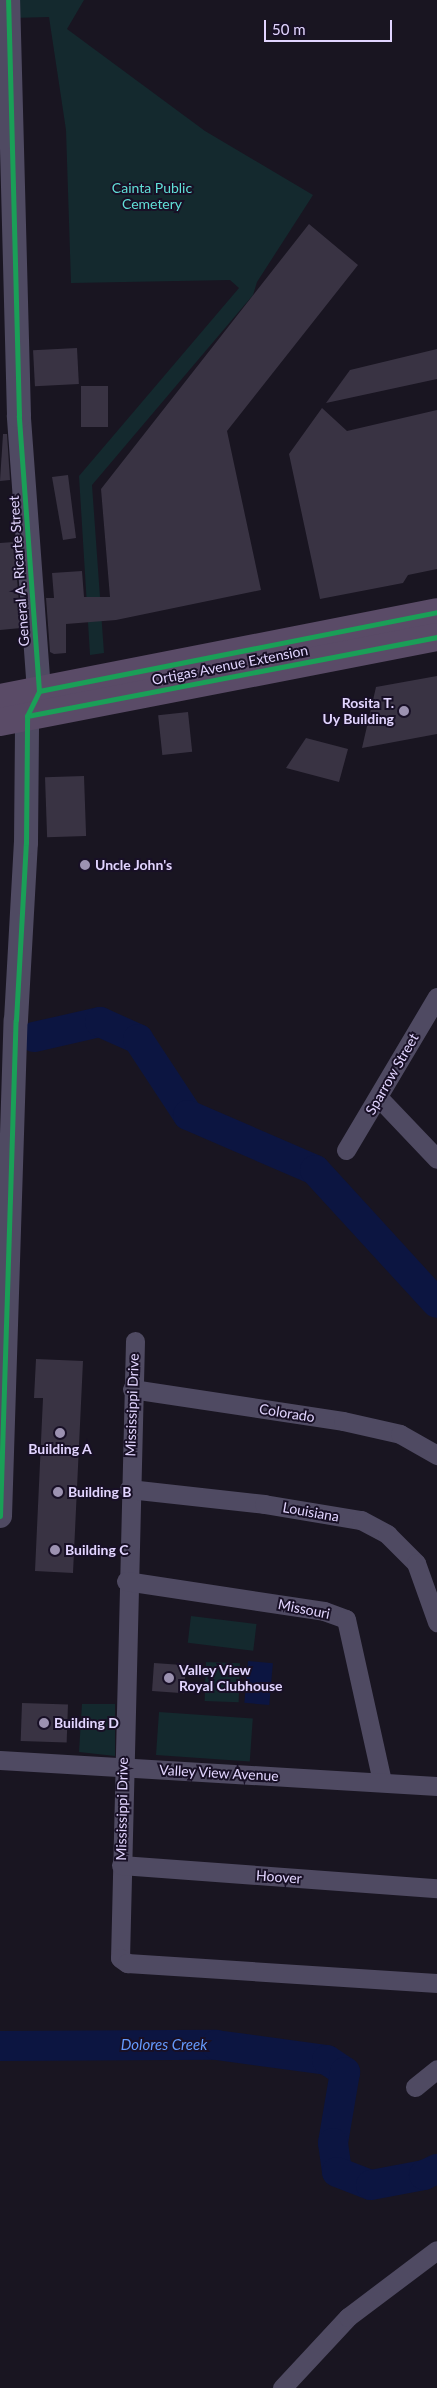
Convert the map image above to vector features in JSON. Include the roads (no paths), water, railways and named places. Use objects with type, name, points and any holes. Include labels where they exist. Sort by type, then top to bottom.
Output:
[{"type":"main road","name":"Ortigas Avenue Extension","points":[[0,698],[437,612]]},
{"type":"main road","name":"Ortigas Avenue Extension","points":[[0,722],[437,637]]},
{"type":"street","name":"General A. Ricarte Street","points":[[8,0],[19,416],[39,691]]},
{"type":"street","points":[[0,1516],[16,1020],[26,843],[27,716],[39,691]]},
{"type":"street","name":"Sparrow Street","points":[[346,1150],[379,1098],[437,997]]},
{"type":"street","points":[[379,1098],[437,1159]]},
{"type":"street","name":"Mississippi Drive","points":[[135,1341],[128,1489],[118,1949],[120,1958],[127,1963],[437,1983]]},
{"type":"street","name":"Colorado","points":[[132,1389],[343,1421],[400,1434],[437,1455]]},
{"type":"street","name":"Louisiana","points":[[128,1489],[264,1504],[361,1520],[387,1534],[416,1563],[437,1622]]},
{"type":"street","name":"Missouri","points":[[126,1581],[324,1610],[346,1620],[382,1782]]},
{"type":"street","name":"Valley View Avenue","points":[[0,1760],[437,1786]]},
{"type":"street","name":"Hoover","points":[[121,1865],[437,1888]]},
{"type":"street","points":[[415,2087],[437,2069]]},
{"type":"street","points":[[283,2388],[348,2317],[437,2250]]},
{"type":"waterway","points":[[34,1037],[100,1022],[138,1039],[188,1115],[315,1170],[437,1303]]},
{"type":"waterway","name":"Dolores Creek","points":[[0,2046],[216,2045],[327,2060],[345,2072],[333,2143],[337,2172],[371,2185],[424,2175],[437,2169]]},
{"type":"place","name":"Rosita T. Uy Building","points":[[404,711]]},
{"type":"place","name":"Uncle John's","points":[[85,865]]},
{"type":"place","name":"Building A","points":[[60,1433]]},
{"type":"place","name":"Building B","points":[[58,1492]]},
{"type":"place","name":"Building C","points":[[55,1550]]},
{"type":"place","name":"Valley View Royal Clubhouse","points":[[169,1678]]},
{"type":"place","name":"Building D","points":[[44,1723]]},
{"type":"park label","name":"Cainta Public Cemetery","points":[[152,196]]}]
